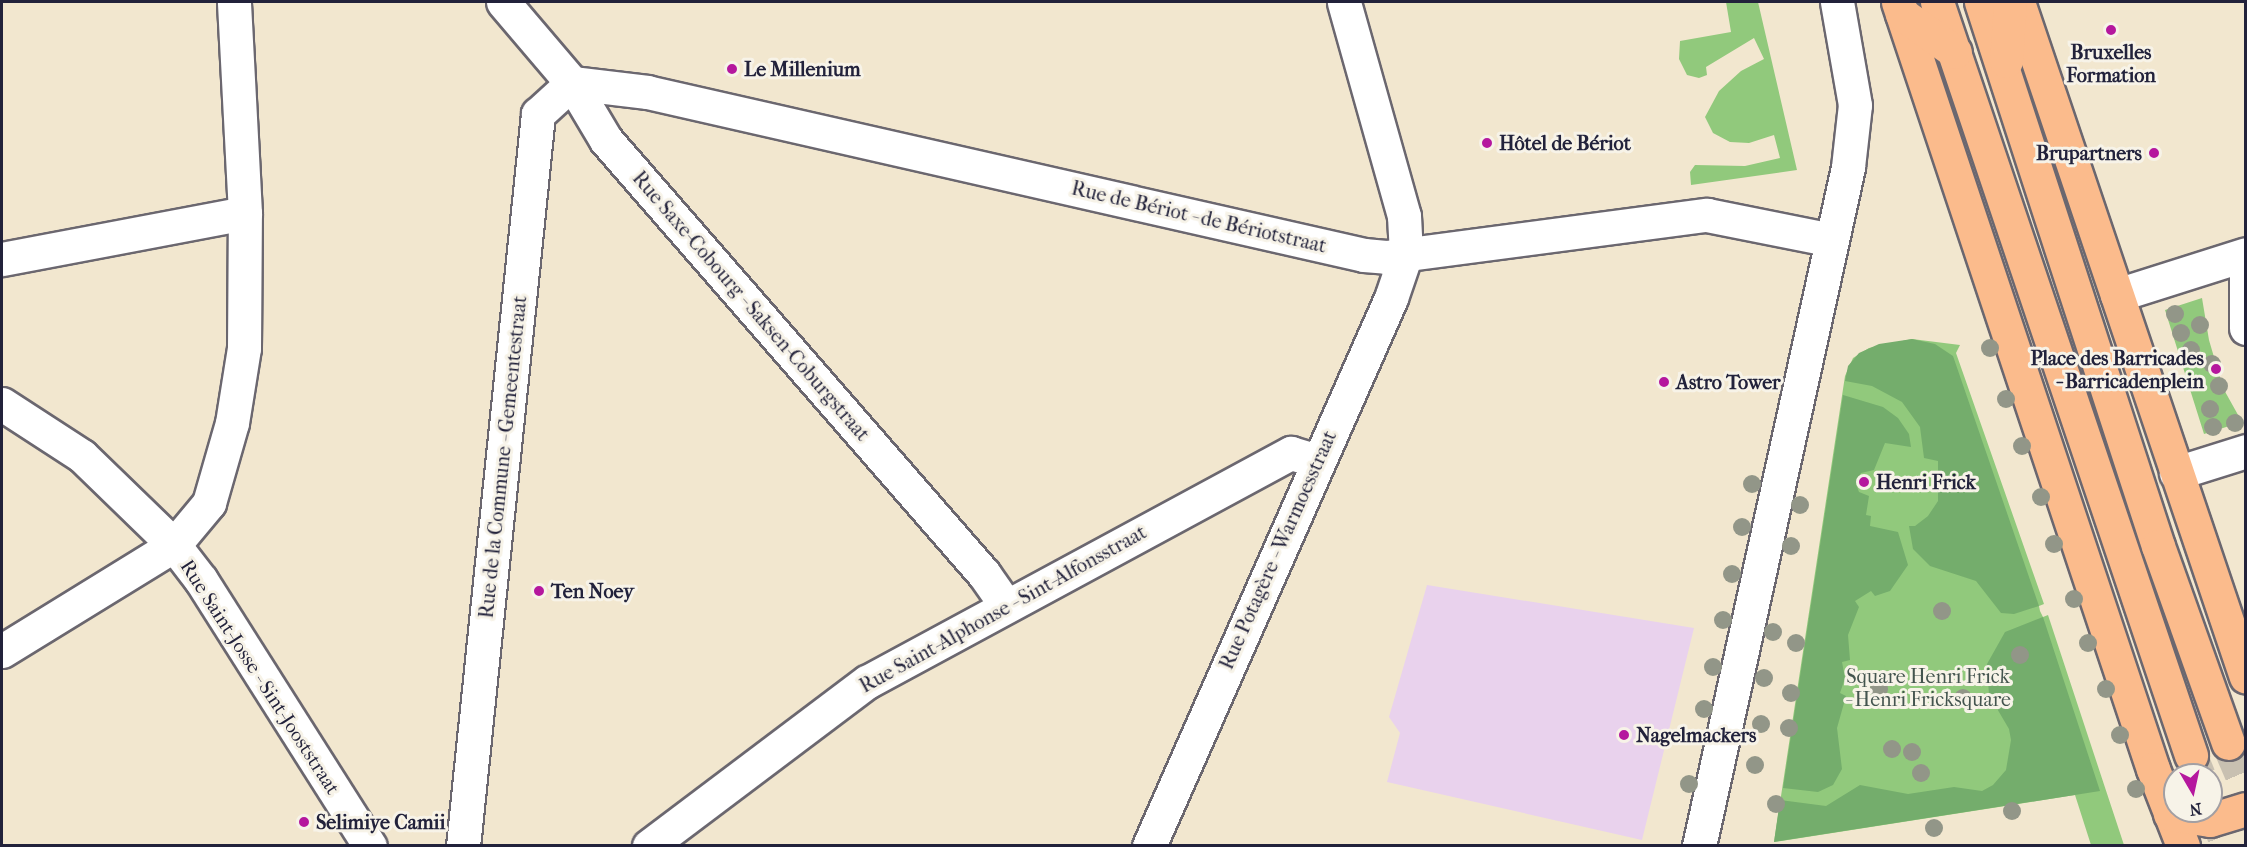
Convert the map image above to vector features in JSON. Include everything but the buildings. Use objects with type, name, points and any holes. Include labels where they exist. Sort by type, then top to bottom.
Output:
[{"type":"main road","points":[[1937,2],[2191,755]]},
{"type":"main road","points":[[1980,2],[2151,525],[2228,743]]},
{"type":"main road","points":[[2005,75],[2010,2]]},
{"type":"main road","points":[[2019,2],[2246,677]]},
{"type":"main road","points":[[1900,8],[1955,52]]},
{"type":"main road","points":[[1900,8],[2163,793]]},
{"type":"main road","points":[[2223,816],[2246,809]]},
{"type":"main road","points":[[2174,823],[2183,846]]},
{"type":"street","points":[[2,651],[174,545],[209,503],[232,423],[244,348],[245,213],[234,2]]},
{"type":"street","name":"Rue Saxe-Cobourg - Saksen-Coburgstraat","points":[[503,2],[572,83],[606,140],[984,574],[1006,606]]},
{"type":"street","points":[[1344,2],[1404,216],[1406,254]]},
{"type":"street","points":[[1699,846],[1848,167],[1855,105],[1838,2]]},
{"type":"street","name":"Rue de Bériot - de Bériotstraat","points":[[572,83],[647,92],[1364,255],[1406,254],[1707,215],[1832,240]]},
{"type":"street","name":"Rue de la Commune - Gemeentestraat","points":[[463,846],[538,114],[572,83]]},
{"type":"street","points":[[2,259],[245,213]]},
{"type":"street","name":"Rue Potagère - Warmoesstraat","points":[[1149,846],[1317,461],[1391,298],[1406,254]]},
{"type":"street","points":[[2117,295],[2246,254]]},
{"type":"street","points":[[2246,273],[2246,328]]},
{"type":"street","name":"Rue Saint-Josse - Sint-Jooststraat","points":[[2,404],[82,456],[174,545],[201,580],[370,846]]},
{"type":"street","points":[[2176,473],[2246,451]]},
{"type":"street","name":"Rue Saint-Alphonse - Sint-Alfonsstraat","points":[[649,846],[867,682],[1291,453],[1317,461]]},
{"type":"shaded area","points":[[1427,585],[1694,628],[1642,840],[1387,782],[1400,733],[1389,717]]},
{"type":"green space","points":[[1726,2],[1758,2],[1797,170],[1691,185],[1690,172],[1695,165],[1745,166],[1780,158],[1774,135],[1749,143],[1730,142],[1713,133],[1705,117],[1719,91],[1741,71],[1764,59],[1754,38],[1706,67],[1707,75],[1699,78],[1687,75],[1679,59],[1680,41],[1731,32]]},
{"type":"green space","points":[[2202,298],[2209,340],[2223,388],[2242,422],[2204,434],[2165,310]]},
{"type":"green space","name":"Square Henri Frick - Henri Fricksquare","points":[[1912,339],[1960,345],[1956,353],[2044,604],[2039,606],[2040,611],[2043,617],[2048,615],[2124,845],[2091,845],[2075,795],[1774,842],[1845,376],[1853,358],[1869,348]]},
{"type":"green space","points":[[1912,339],[1935,344],[1953,356],[2039,606],[2014,614],[2001,613],[1976,581],[1930,566],[1913,549],[1909,526],[1915,526],[1928,516],[1938,501],[1938,461],[1924,458],[1920,427],[1902,402],[1872,386],[1845,381],[1848,366],[1859,353],[1879,344]]},
{"type":"green space","points":[[1843,395],[1883,407],[1898,418],[1909,434],[1911,447],[1885,443],[1874,470],[1861,473],[1856,484],[1859,492],[1869,496],[1866,515],[1871,516],[1870,526],[1898,532],[1908,565],[1890,591],[1875,596],[1871,591],[1855,601],[1859,607],[1848,635],[1850,660],[1842,662],[1845,678],[1840,693],[1846,696],[1837,728],[1842,769],[1833,785],[1818,792],[1783,788]]},
{"type":"green space","points":[[2043,617],[2100,791],[1774,842],[1780,800],[1826,806],[1860,785],[1908,794],[1954,787],[1982,791],[1993,785],[2006,770],[2011,740],[2009,729],[1989,695],[1987,664],[2005,632]]},
{"type":"tunnel","points":[[2228,743],[2246,785]]},
{"type":"tunnel","points":[[2191,755],[2194,763]]},
{"type":"tunnel","points":[[2218,823],[2228,846]]},
{"type":"place","name":"Bruxelles Formation","points":[[2111,30]]},
{"type":"place","name":"Le Millenium","points":[[732,69]]},
{"type":"place","name":"Hôtel de Bériot","points":[[1487,143]]},
{"type":"place","name":"Brupartners","points":[[2154,153]]},
{"type":"place","name":"Place des Barricades - Barricadenplein","points":[[2216,369]]},
{"type":"place","name":"Astro Tower","points":[[1664,382]]},
{"type":"place","name":"Henri Frick","points":[[1864,482]]},
{"type":"place","name":"Ten Noey","points":[[539,591]]},
{"type":"place","name":"Nagelmackers","points":[[1624,735]]},
{"type":"place","name":"Selimiye Camii","points":[[304,822]]}]
